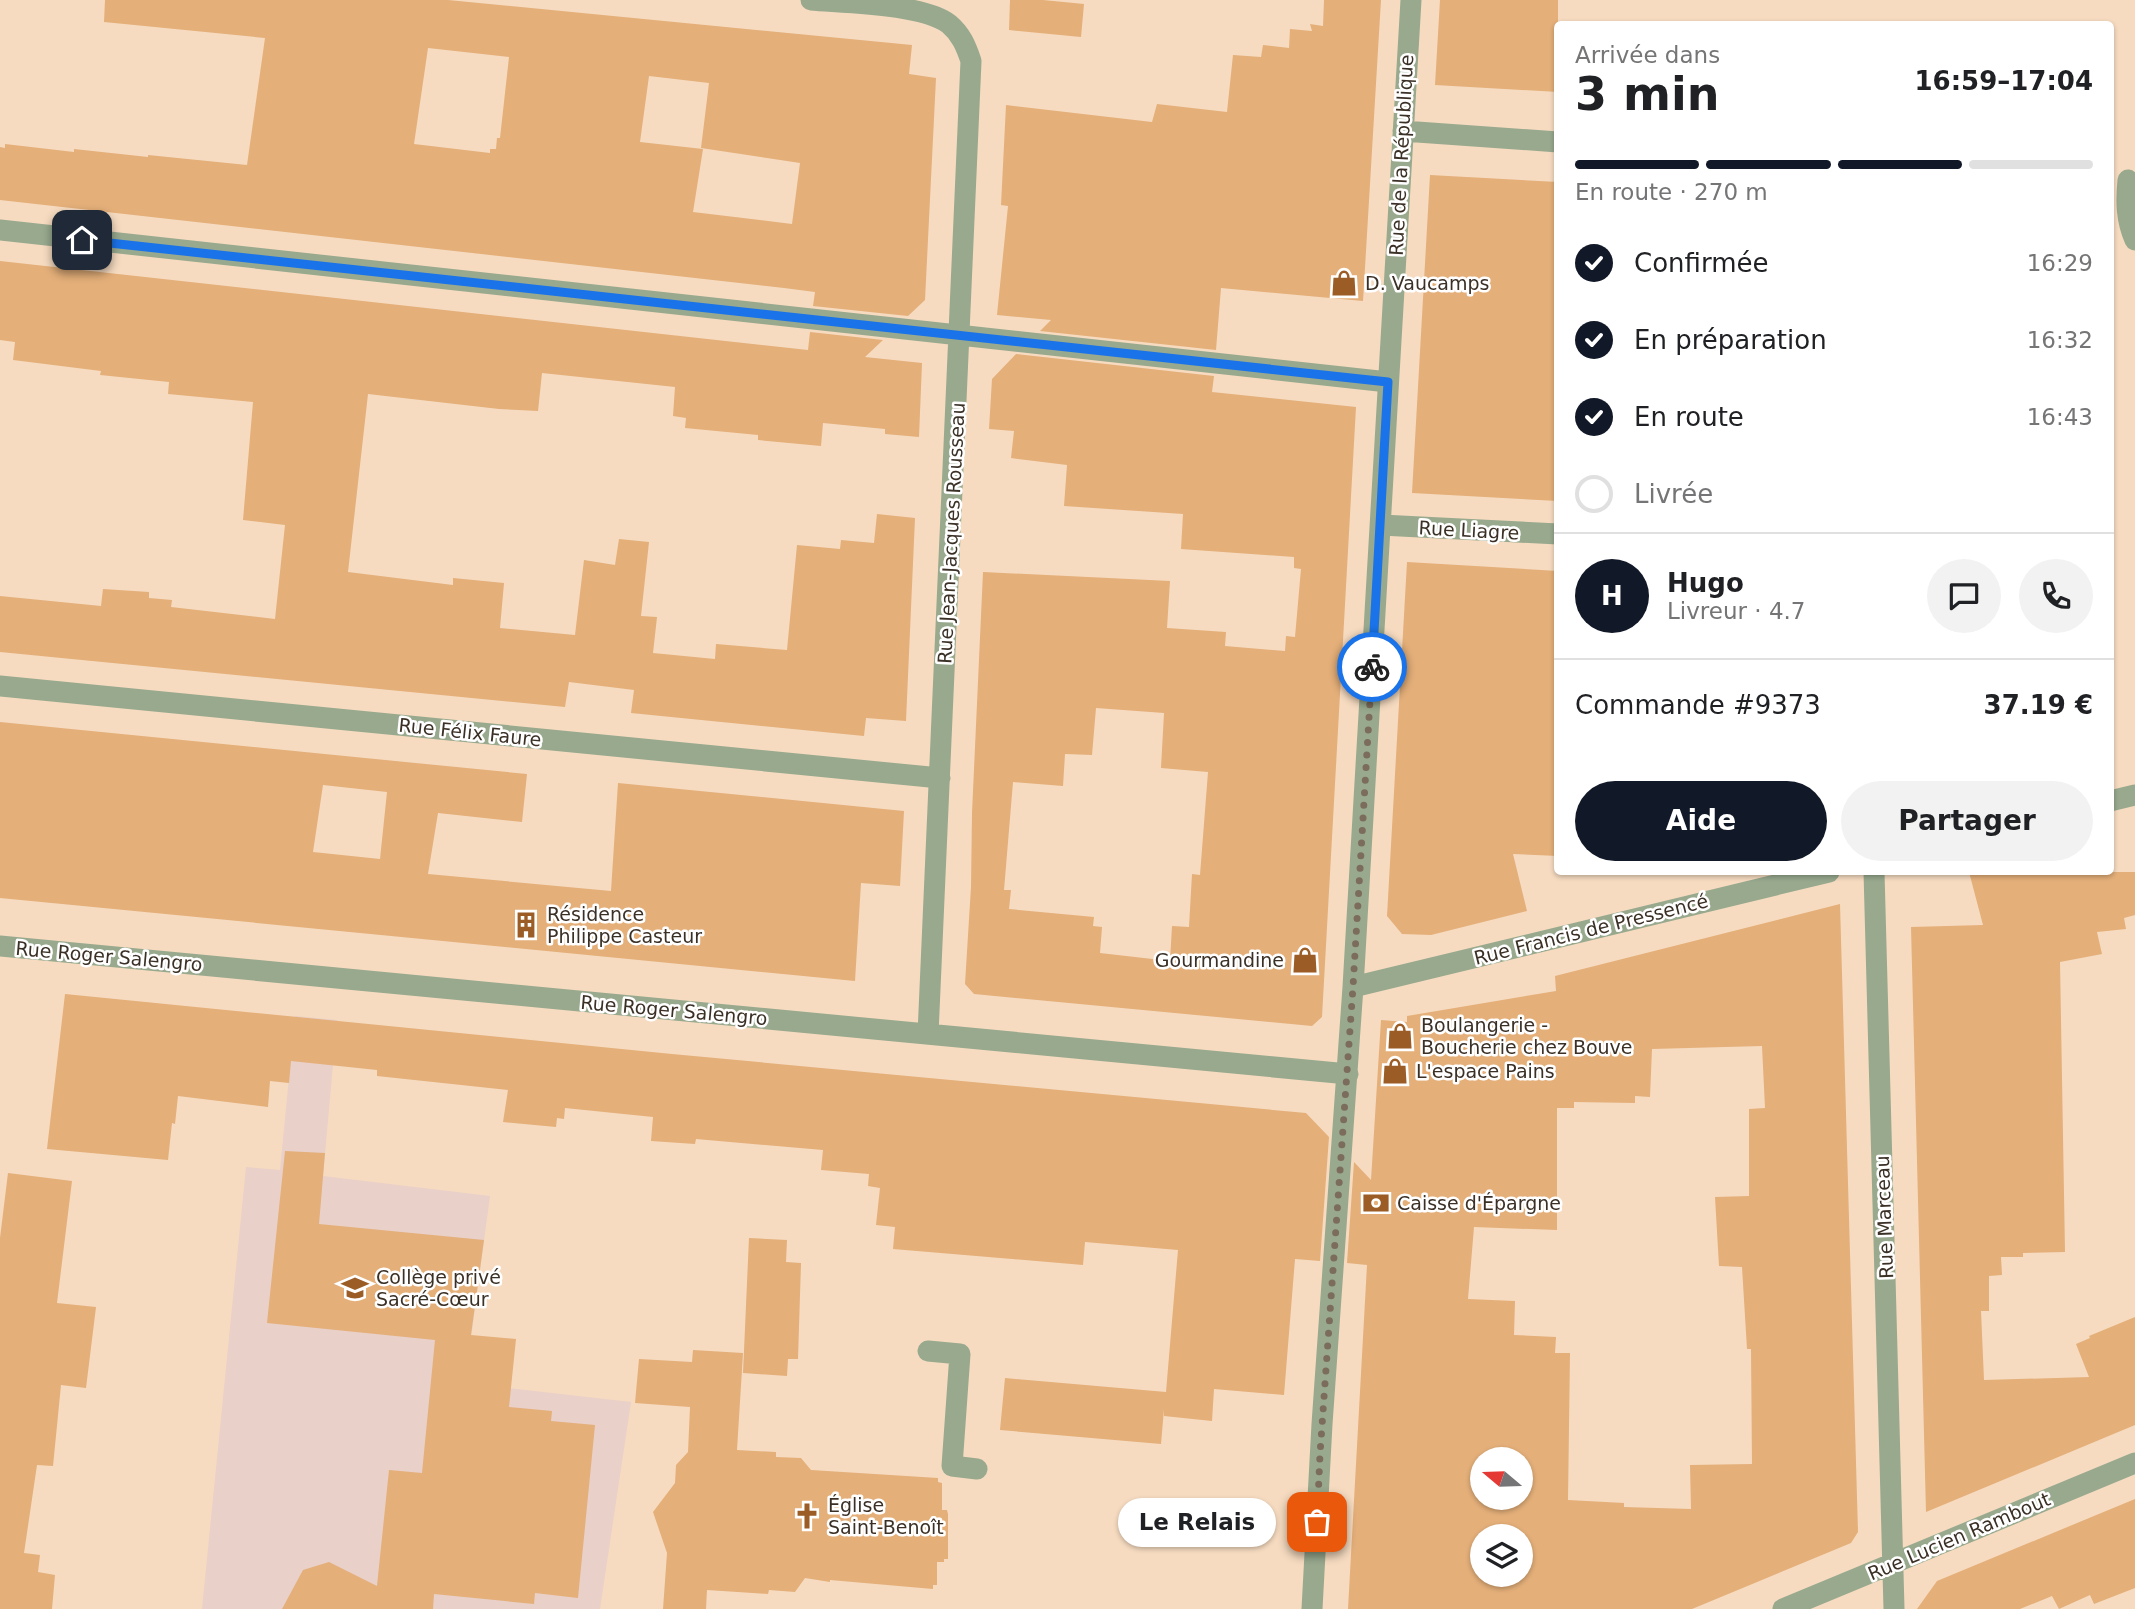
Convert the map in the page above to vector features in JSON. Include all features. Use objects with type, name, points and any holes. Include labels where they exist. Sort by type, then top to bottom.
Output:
[{"type":"street","name":"Rue Jean-Jacques Rousseau","points":[[811,0],[918,11],[946,22],[960,35],[971,61],[928,1034]]},
{"type":"street","name":"Rue de la République","points":[[1312,1609],[1320,1454],[1348,1074],[1410,0]]},
{"type":"street","points":[[1403,131],[1554,142]]},
{"type":"street","points":[[2125,180],[2129,223],[2135,240]]},
{"type":"street","points":[[0,230],[1388,382]]},
{"type":"street","name":"Rue Liagre","points":[[1381,525],[1554,534]]},
{"type":"street","name":"Rue Félix Faure","points":[[0,687],[940,778]]},
{"type":"street","points":[[2114,800],[2135,795]]},
{"type":"street","name":"Rue Francis de Pressencé","points":[[1353,987],[1817,875]]},
{"type":"street","name":"Rue Marceau","points":[[1874,875],[1894,1609]]},
{"type":"street","name":"Rue Roger Salengro","points":[[0,946],[1348,1074]]},
{"type":"street","points":[[928,1351],[960,1354],[952,1466],[977,1469]]},
{"type":"street","name":"Rue Lucien Rambout","points":[[1783,1609],[2135,1463]]},
{"type":"shaded area","name":"Collège privé Sacré-Cœur","points":[[295,1016],[337,1020],[323,1176],[490,1196],[465,1383],[631,1402],[600,1609],[202,1609],[246,1167],[280,1170]]},
{"type":"building","points":[[105,0],[448,0],[912,45],[909,74],[936,78],[925,300],[908,316],[813,306],[815,292],[0,200],[0,147],[5,148],[5,144],[247,165],[265,38],[104,22]],"holes":[[[428,48],[509,57],[500,138],[497,138],[496,149],[490,149],[490,153],[414,144]],[[649,76],[709,83],[701,148],[800,163],[792,224],[693,212],[703,149],[640,142]]]},
{"type":"building","points":[[1010,0],[1084,4],[1081,37],[1009,30]]},
{"type":"building","points":[[1324,0],[1381,0],[1363,301],[1221,288],[1216,350],[1040,331],[1051,320],[997,315],[1008,206],[1001,205],[1006,105],[1152,122],[1157,104],[1227,112],[1233,55],[1261,57],[1263,45],[1289,48],[1290,29],[1312,31],[1310,24],[1323,26]]},
{"type":"building","points":[[1440,0],[1558,0],[1558,21],[1554,21],[1554,92],[1435,85]]},
{"type":"building","points":[[1430,175],[1554,182],[1554,501],[1412,493]]},
{"type":"building","points":[[0,261],[808,350],[810,332],[883,340],[865,357],[922,363],[919,437],[885,434],[885,429],[823,423],[821,446],[758,440],[758,435],[685,428],[686,418],[673,416],[675,387],[542,373],[538,411],[368,394],[348,572],[453,585],[453,578],[504,583],[500,628],[575,635],[584,560],[615,565],[619,539],[649,542],[641,616],[657,617],[653,653],[715,659],[716,644],[787,650],[797,545],[840,549],[841,540],[874,543],[877,514],[915,518],[906,721],[866,718],[864,736],[631,713],[634,690],[569,682],[565,707],[0,652],[0,596],[101,606],[103,589],[149,592],[149,598],[172,600],[171,607],[275,619],[285,525],[243,520],[253,402],[168,394],[169,382],[100,375],[101,371],[13,360],[15,342],[0,340]]},
{"type":"building","points":[[1016,354],[1214,376],[1212,392],[1356,407],[1322,1017],[1312,1026],[974,994],[965,984],[983,572],[1170,581],[1167,628],[1226,632],[1225,646],[1285,651],[1286,636],[1295,637],[1301,569],[1294,568],[1294,557],[1181,549],[1183,514],[1064,506],[1067,465],[1011,458],[1014,431],[989,429],[992,379]],"holes":[[[1096,708],[1164,713],[1161,768],[1208,772],[1200,875],[1192,874],[1189,927],[1172,926],[1170,961],[1100,953],[1102,927],[1093,926],[1094,917],[1009,909],[1011,890],[1004,890],[1013,782],[1063,786],[1065,754],[1092,755]]]},
{"type":"building","points":[[1407,562],[1554,571],[1554,856],[1513,854],[1527,911],[1431,935],[1402,934],[1387,916]]},
{"type":"building","points":[[0,722],[527,774],[522,822],[438,813],[428,874],[611,891],[618,783],[904,811],[900,886],[861,883],[855,981],[0,898]],"holes":[[[323,785],[387,792],[380,859],[313,852]]]},
{"type":"building","points":[[2114,872],[2135,872],[2135,915],[2124,918],[2126,929],[2097,932],[2102,954],[2060,962],[2065,1252],[2023,1253],[2023,1257],[2001,1257],[2002,1275],[1989,1276],[1989,1311],[1981,1311],[1984,1380],[2089,1377],[2076,1344],[2135,1317],[2135,1425],[1926,1512],[1911,927],[1983,925],[1970,875],[2114,875]]},
{"type":"building","points":[[1840,904],[1858,1532],[1851,1543],[1692,1609],[1348,1609],[1367,1265],[1347,1263],[1354,1162],[1371,1180],[1381,1020],[1407,1022],[1407,1016],[1556,991],[1555,976]],"holes":[[[1762,1046],[1765,1108],[1749,1109],[1749,1196],[1715,1197],[1719,1266],[1742,1267],[1747,1349],[1751,1349],[1752,1464],[1690,1465],[1691,1509],[1624,1507],[1624,1503],[1568,1500],[1570,1353],[1555,1353],[1556,1337],[1514,1335],[1515,1301],[1468,1299],[1474,1227],[1557,1230],[1557,1108],[1574,1108],[1574,1102],[1635,1103],[1635,1096],[1650,1097],[1652,1049]]]},
{"type":"building","points":[[65,994],[1306,1113],[1329,1137],[1320,1261],[1295,1259],[1284,1395],[1214,1389],[1212,1421],[1164,1416],[1164,1409],[1161,1444],[1000,1430],[1005,1378],[1166,1392],[1178,1250],[1085,1242],[1083,1265],[893,1249],[895,1227],[876,1225],[880,1188],[868,1186],[869,1174],[821,1170],[823,1150],[696,1139],[695,1144],[651,1141],[653,1117],[565,1108],[564,1119],[557,1118],[556,1127],[503,1122],[508,1090],[377,1076],[377,1070],[291,1061],[289,1083],[270,1081],[268,1107],[178,1096],[168,1160],[47,1149]]},
{"type":"building","points":[[285,1151],[325,1153],[319,1224],[484,1240],[471,1335],[516,1339],[509,1407],[552,1411],[551,1421],[595,1425],[578,1598],[535,1593],[534,1604],[434,1594],[433,1609],[282,1609],[303,1570],[329,1562],[377,1586],[389,1470],[422,1473],[435,1340],[267,1323]]},
{"type":"building","points":[[8,1173],[72,1181],[57,1303],[96,1307],[86,1388],[61,1385],[53,1466],[37,1465],[24,1553],[40,1555],[38,1572],[55,1575],[52,1609],[0,1609],[0,1238]]},
{"type":"building","points":[[749,1238],[787,1240],[786,1262],[801,1263],[798,1359],[788,1359],[787,1376],[743,1373]]},
{"type":"building","name":"Église Saint-Benoît","points":[[693,1350],[743,1353],[737,1450],[776,1452],[776,1457],[801,1458],[811,1470],[938,1478],[938,1482],[942,1483],[942,1510],[947,1510],[948,1514],[948,1559],[937,1562],[937,1585],[933,1585],[933,1589],[805,1578],[795,1592],[769,1590],[768,1594],[707,1590],[706,1609],[663,1609],[667,1553],[653,1512],[675,1483],[676,1465],[688,1452],[690,1407],[635,1403],[639,1359],[692,1362]]},
{"type":"building","points":[[2135,1499],[2135,1588],[2094,1604],[2090,1595],[2059,1609],[2052,1596],[2020,1609],[1917,1609],[1937,1581]]},
{"type":"way so far","points":[[1317,1522],[1372,667]]},
{"type":"place","name":"D. Vaucamps","points":[[1344,283]]},
{"type":"place","name":"Résidence Philippe Casteur","points":[[526,925]]},
{"type":"place","name":"Gourmandine","points":[[1305,960]]},
{"type":"place","name":"Boulangerie - Boucherie chez Bouve","points":[[1400,1036]]},
{"type":"place","name":"L'espace Pains","points":[[1395,1071]]},
{"type":"place","name":"Caisse d'Épargne","points":[[1376,1203]]},
{"type":"place","name":"Collège privé Sacré-Cœur","points":[[355,1288]]},
{"type":"place","name":"Église Saint-Benoît","points":[[807,1516]]},
{"type":"place","name":"Le Relais","points":[[1317,1522]]},
{"type":"route","points":[[82,240],[1388,382],[1372,667]]}]
